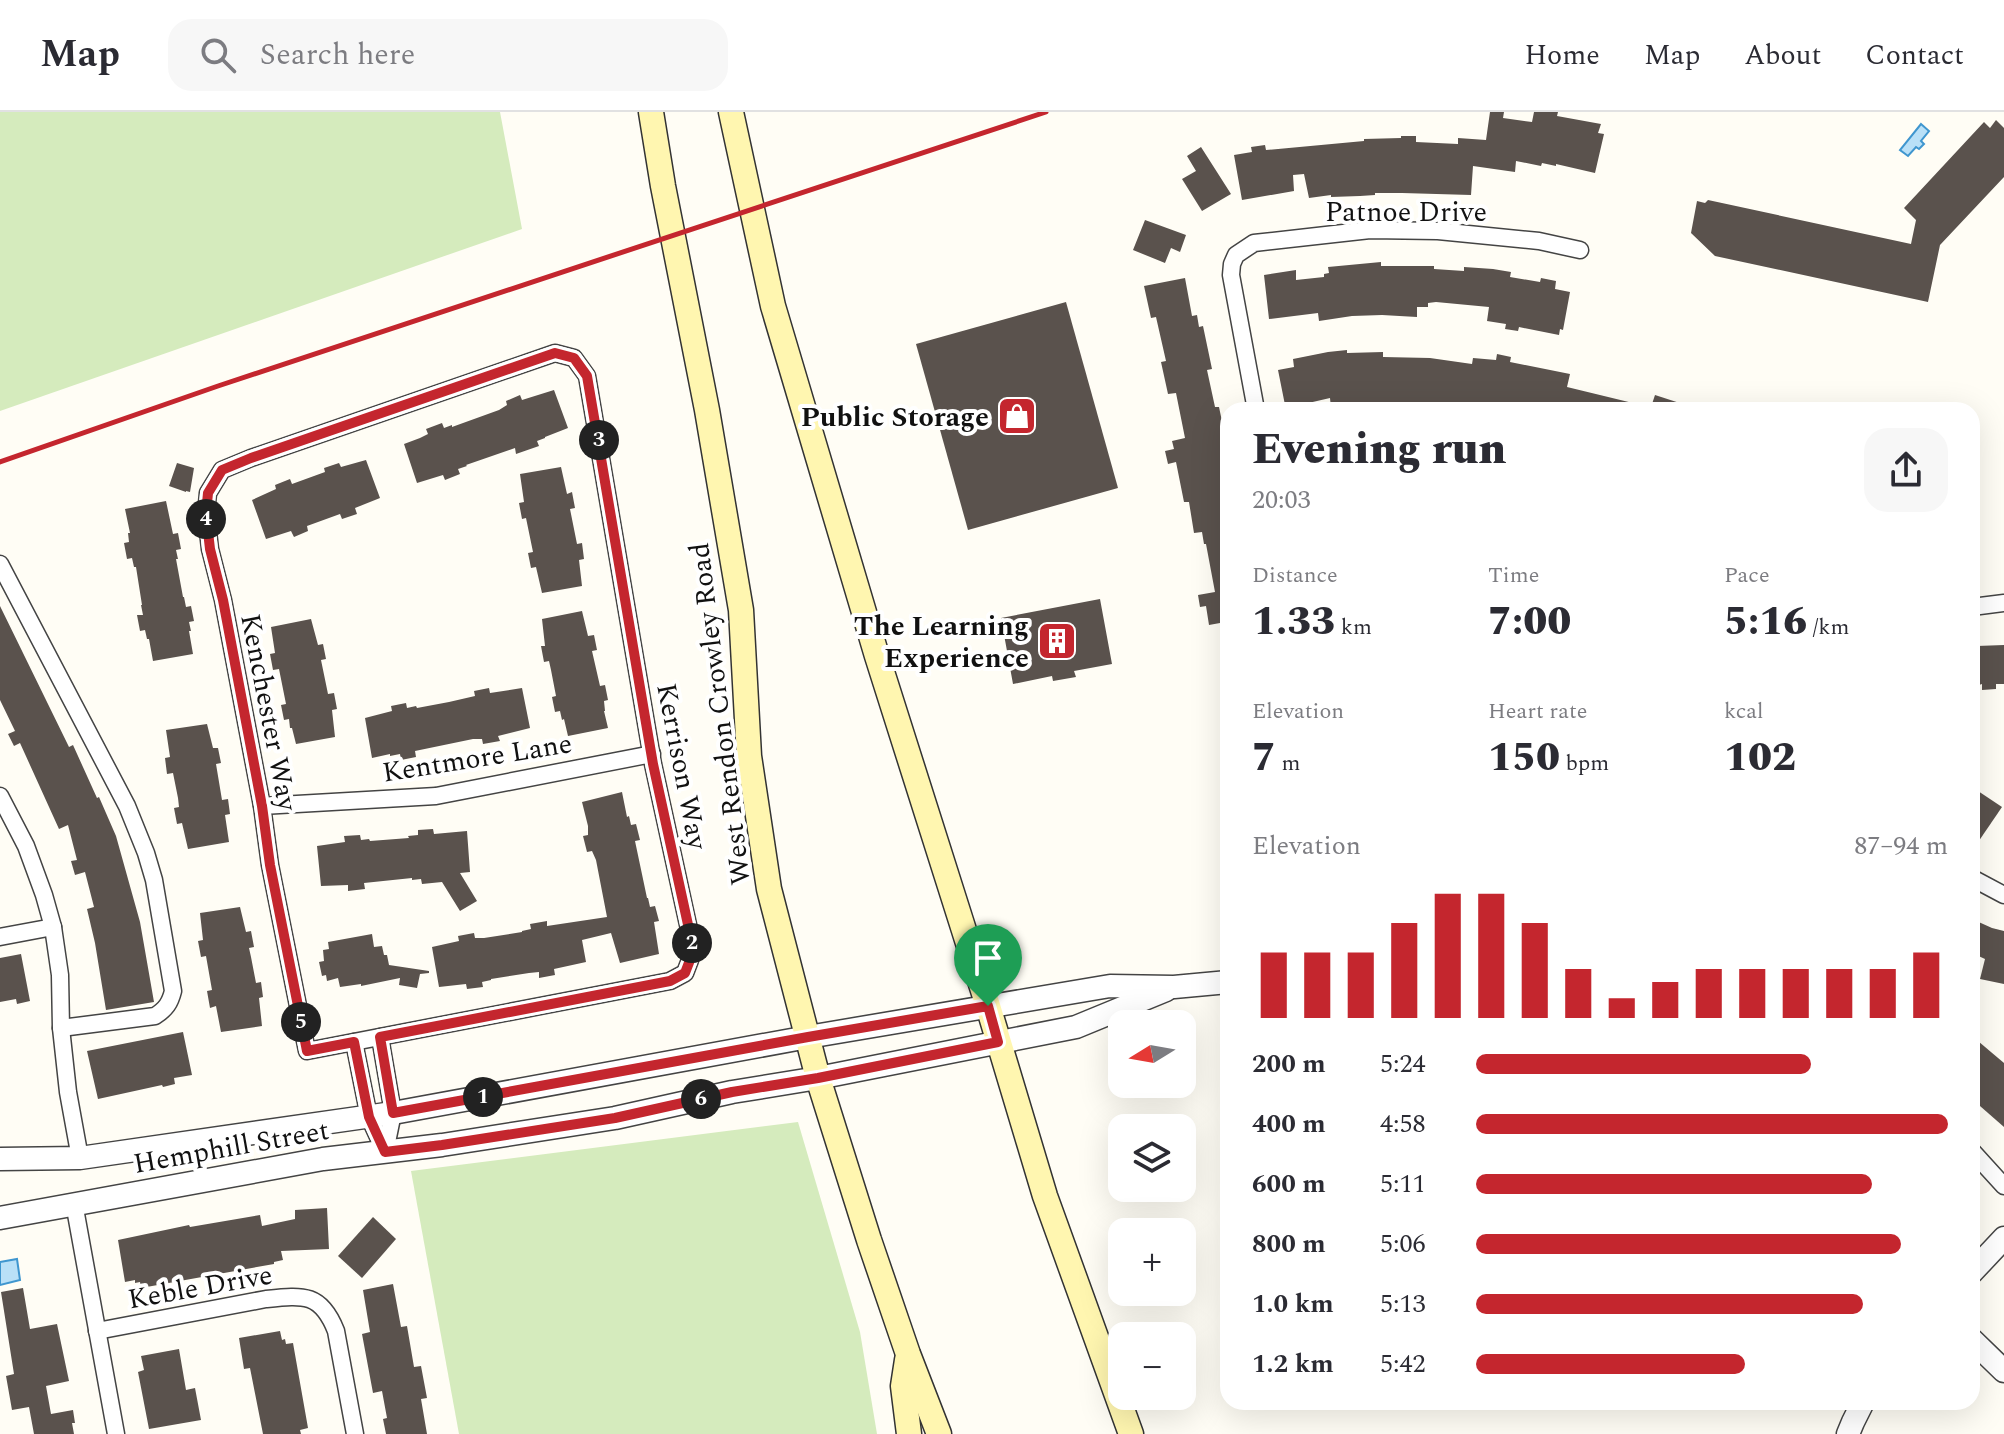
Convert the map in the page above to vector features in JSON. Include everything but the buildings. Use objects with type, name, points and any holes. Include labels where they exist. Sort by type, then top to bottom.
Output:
[{"type":"main road","name":"West Rendon Crowley Road","points":[[651,112],[741,610],[749,756],[769,889],[818,1078],[869,1240],[939,1434]]},
{"type":"main road","points":[[731,112],[773,306],[877,656],[1045,1196],[1131,1434]]},
{"type":"main road","points":[[908,1354],[903,1386],[909,1434]]},
{"type":"street","name":"Patnoe Drive","points":[[1255,402],[1231,275],[1236,255],[1254,243],[1370,230],[1438,231],[1539,241],[1580,250]]},
{"type":"street","name":"Kenchester Way","points":[[307,1051],[223,600],[210,549],[206,514],[208,493],[222,470],[251,458],[531,360],[555,353],[574,358]]},
{"type":"street","name":"Kerrison Way","points":[[307,1051],[670,981],[685,973],[692,943],[652,754],[590,390],[587,376],[574,358]]},
{"type":"street","points":[[0,564],[127,806],[154,880],[173,991],[170,1003],[155,1016],[61,1028]]},
{"type":"street","points":[[1980,606],[2004,603]]},
{"type":"street","name":"Kentmore Lane","points":[[262,806],[436,796],[652,754]]},
{"type":"street","points":[[0,796],[26,846],[53,927],[60,975],[61,1028],[68,1092],[80,1158]]},
{"type":"street","points":[[1980,882],[2004,895]]},
{"type":"street","points":[[0,937],[53,927]]},
{"type":"street","name":"Hemphill Street","points":[[0,1159],[80,1158],[369,1117],[1110,986],[1174,987],[1220,983]]},
{"type":"street","name":"Hemphill Street","points":[[0,1218],[323,1159],[442,1145],[615,1118],[732,1092],[1076,1027],[1174,987]]},
{"type":"street","points":[[380,1037],[393,1113],[385,1152]]},
{"type":"street","points":[[354,1042],[369,1117],[385,1152]]},
{"type":"street","points":[[1980,1160],[2004,1186]]},
{"type":"street","points":[[74,1203],[116,1434]]},
{"type":"street","points":[[1980,1264],[2004,1238]]},
{"type":"street","name":"Keble Drive","points":[[97,1331],[266,1299],[288,1297],[315,1301],[330,1316],[336,1331],[355,1434]]},
{"type":"street","points":[[1980,1348],[2004,1371]]},
{"type":"street","points":[[1848,1434],[1859,1410]]},
{"type":"green space","points":[[0,112],[500,112],[522,229],[0,411]]},
{"type":"green space","points":[[798,1122],[860,1332],[877,1434],[459,1434],[411,1171]]},
{"type":"water","points":[[1921,124],[1929,131],[1921,141],[1924,144],[1908,156],[1900,150]]},
{"type":"water","points":[[17,1259],[20,1280],[0,1285],[0,1262]]},
{"type":"railway","points":[[0,462],[218,386],[1046,112]]},
{"type":"place","name":"Public Storage","points":[[1017,416]]},
{"type":"place","name":"The Learning Experience","points":[[1057,641]]},
{"type":"route","points":[[555,353],[574,358],[587,376],[653,764],[692,943],[690,960],[685,973],[670,981],[380,1037],[393,1113],[988,1006],[998,1042],[732,1092],[615,1118],[385,1152],[369,1117],[354,1042],[307,1051],[223,600],[210,549],[206,514],[208,493],[222,470],[555,353]]}]
